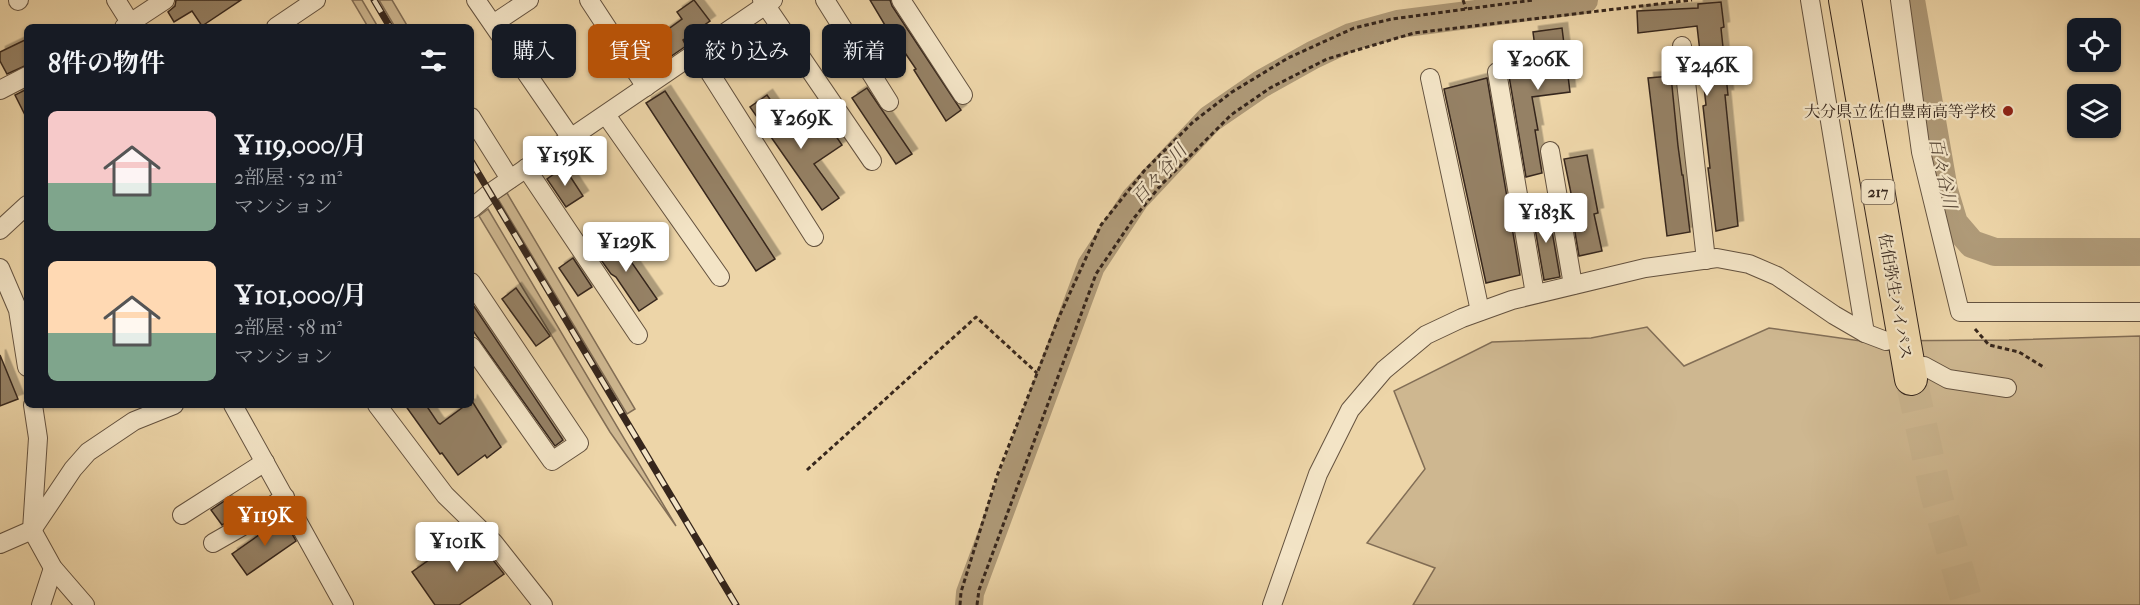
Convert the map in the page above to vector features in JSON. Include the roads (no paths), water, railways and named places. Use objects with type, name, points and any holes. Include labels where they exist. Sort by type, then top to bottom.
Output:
[{"type":"highway","name":"佐伯弥生バイパス","points":[[1845,2],[1917,373]]},
{"type":"street","points":[[116,0],[128,24]]},
{"type":"street","points":[[132,24],[165,0]]},
{"type":"street","points":[[280,24],[316,0]]},
{"type":"street","points":[[476,0],[493,24],[529,0]]},
{"type":"street","points":[[589,0],[646,87]]},
{"type":"street","points":[[825,0],[889,102]]},
{"type":"street","points":[[901,0],[963,95]]},
{"type":"street","points":[[1810,0],[1865,333]]},
{"type":"street","points":[[1900,0],[1921,152],[1960,312],[2140,312]]},
{"type":"street","points":[[735,24],[767,2],[872,161]]},
{"type":"street","points":[[1682,46],[1706,260]]},
{"type":"street","points":[[474,206],[684,60]]},
{"type":"street","points":[[1497,72],[1535,294]]},
{"type":"street","points":[[0,90],[24,78]]},
{"type":"street","points":[[530,78],[571,138]]},
{"type":"street","points":[[713,78],[814,237]]},
{"type":"street","points":[[1430,78],[1480,311]]},
{"type":"street","points":[[606,115],[720,277]]},
{"type":"street","points":[[474,122],[510,179]]},
{"type":"street","points":[[1550,151],[1573,285]]},
{"type":"street","points":[[526,168],[638,335]]},
{"type":"street","points":[[0,230],[24,208]]},
{"type":"street","points":[[1272,605],[1318,474],[1350,410],[1384,370],[1426,335],[1480,311],[1535,294],[1645,268],[1717,258],[1749,264],[1777,276],[1834,315],[1865,333],[1886,341]]},
{"type":"street","points":[[0,268],[18,310],[24,348]]},
{"type":"street","points":[[474,286],[579,443],[552,461],[474,350]]},
{"type":"street","points":[[1917,373],[2007,388]]},
{"type":"street","points":[[33,408],[38,438],[32,530],[53,568],[85,605]]},
{"type":"street","points":[[0,544],[32,530],[73,469],[88,452],[134,422],[167,408]]},
{"type":"street","points":[[236,408],[344,605]]},
{"type":"street","points":[[379,408],[445,495],[494,543],[543,605]]},
{"type":"street","points":[[182,515],[265,462]]},
{"type":"street","points":[[213,543],[285,497]]},
{"type":"street","points":[[41,605],[53,568]]},
{"type":"waterway","name":"百々谷川","points":[[969,605],[970,593],[1091,266],[1135,199],[1210,119],[1261,84],[1351,37],[1398,24],[1584,0]]},
{"type":"waterway","name":"百々谷川","points":[[1911,0],[1944,190],[1954,223],[1972,244],[1995,252],[2140,252]]},
{"type":"tunnel","points":[[1911,379],[1936,494],[1968,605]]},
{"type":"railway","points":[[374,0],[388,24]]},
{"type":"railway","points":[[474,166],[736,605]]},
{"type":"place","name":"大分県立佐伯豊南高等学校","points":[[2008,111]]}]
